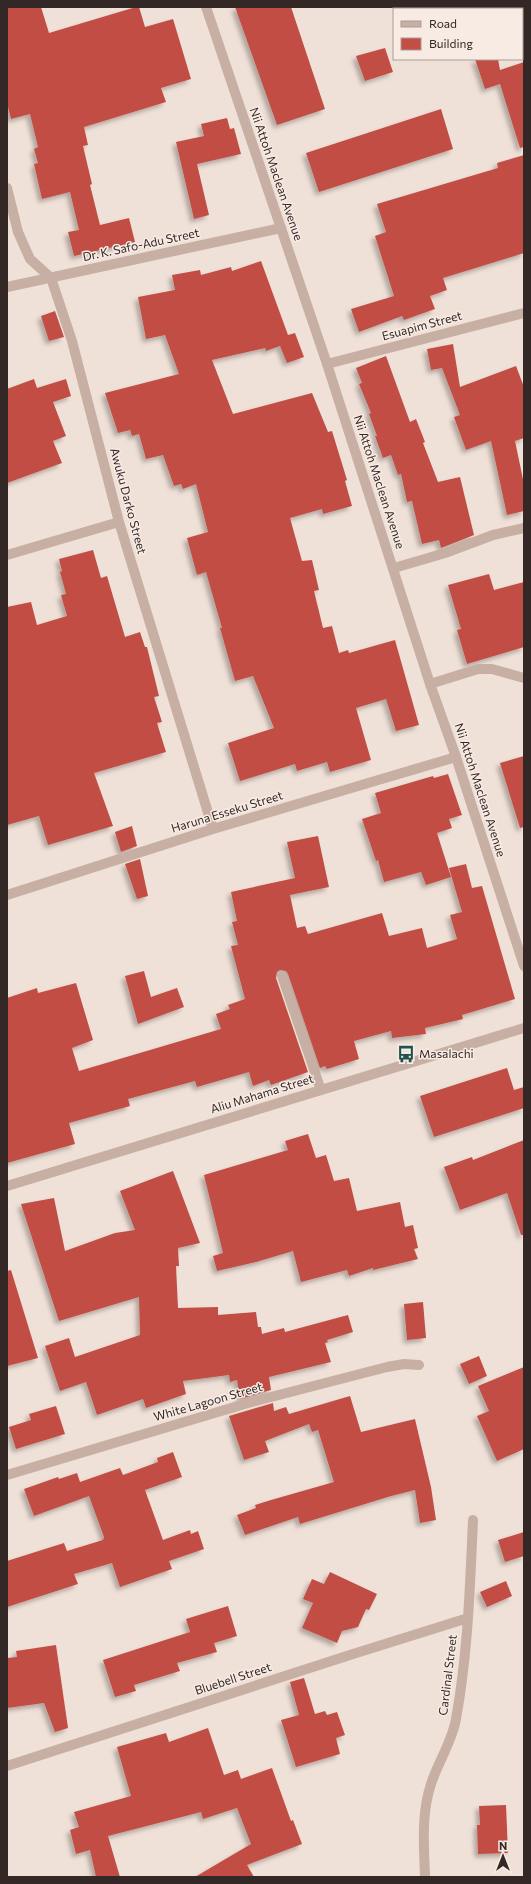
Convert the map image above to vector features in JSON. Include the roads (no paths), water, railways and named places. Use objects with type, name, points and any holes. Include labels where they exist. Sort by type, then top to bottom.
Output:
[{"type":"street","name":"Nii Attoh Maclean Avenue","points":[[206,7],[327,364],[394,568],[430,684],[456,757],[524,966]]},
{"type":"street","name":"Awuku Darko Street","points":[[7,188],[18,232],[30,259],[51,278],[72,341],[119,522],[213,829]]},
{"type":"street","name":"Dr. K. Safo-Adu Street","points":[[7,287],[281,228]]},
{"type":"street","name":"Esuapim Street","points":[[327,364],[524,313]]},
{"type":"street","points":[[7,554],[119,522]]},
{"type":"street","points":[[394,568],[445,553],[493,535],[524,528]]},
{"type":"street","points":[[430,684],[478,669],[492,669],[524,678]]},
{"type":"street","name":"Haruna Esseku Street","points":[[7,895],[213,829],[456,757]]},
{"type":"street","points":[[282,976],[321,1090]]},
{"type":"street","name":"Aliu Mahama Street","points":[[7,1186],[524,1028]]},
{"type":"street","name":"White Lagoon Street","points":[[7,1475],[248,1403],[387,1367],[404,1364],[419,1365]]},
{"type":"street","name":"Cardinal Street","points":[[425,1877],[425,1810],[431,1784],[456,1720],[468,1618],[473,1520]]},
{"type":"street","name":"Bluebell Street","points":[[7,1766],[468,1618]]},
{"type":"place","name":"Masalachi","points":[[406,1054]]}]
